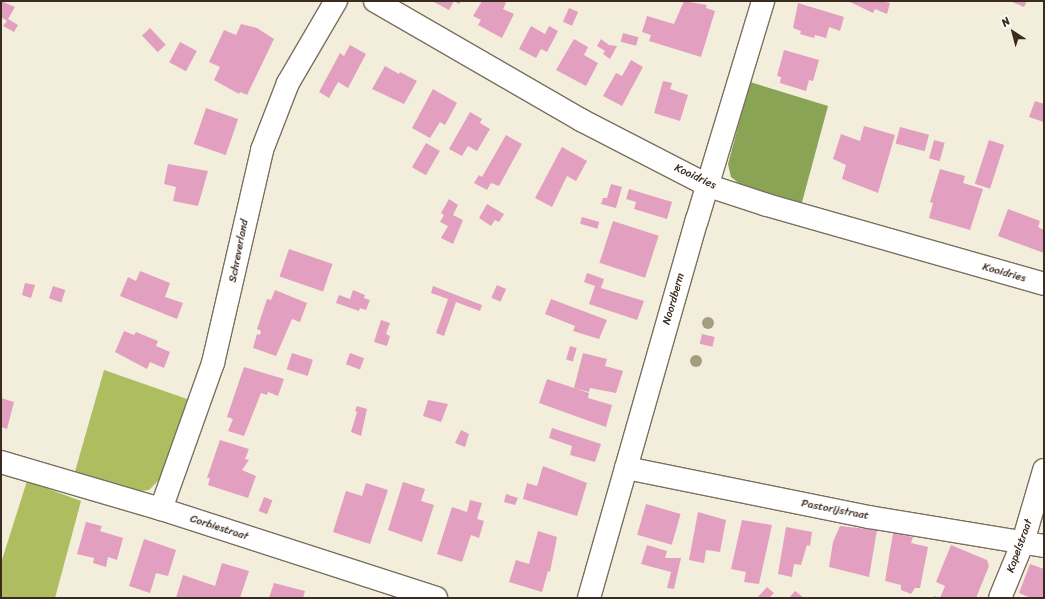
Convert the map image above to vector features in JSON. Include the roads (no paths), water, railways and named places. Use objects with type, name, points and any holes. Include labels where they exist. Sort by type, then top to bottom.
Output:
[{"type":"street","name":"Schreverland","points":[[161,509],[213,363],[262,150],[288,83],[336,1]]},
{"type":"street","name":"Kooidries","points":[[375,1],[580,120],[709,186],[767,205],[1044,284]]},
{"type":"street","name":"Noordberm","points":[[589,598],[697,220],[709,186],[763,1]]},
{"type":"street","name":"Corbiestraat","points":[[1,462],[161,509],[436,598]]},
{"type":"street","name":"Pastorijstraat","points":[[626,468],[869,517],[1034,544]]},
{"type":"street","name":"Kapelstraat","points":[[1000,598],[1034,544],[1044,470]]}]
